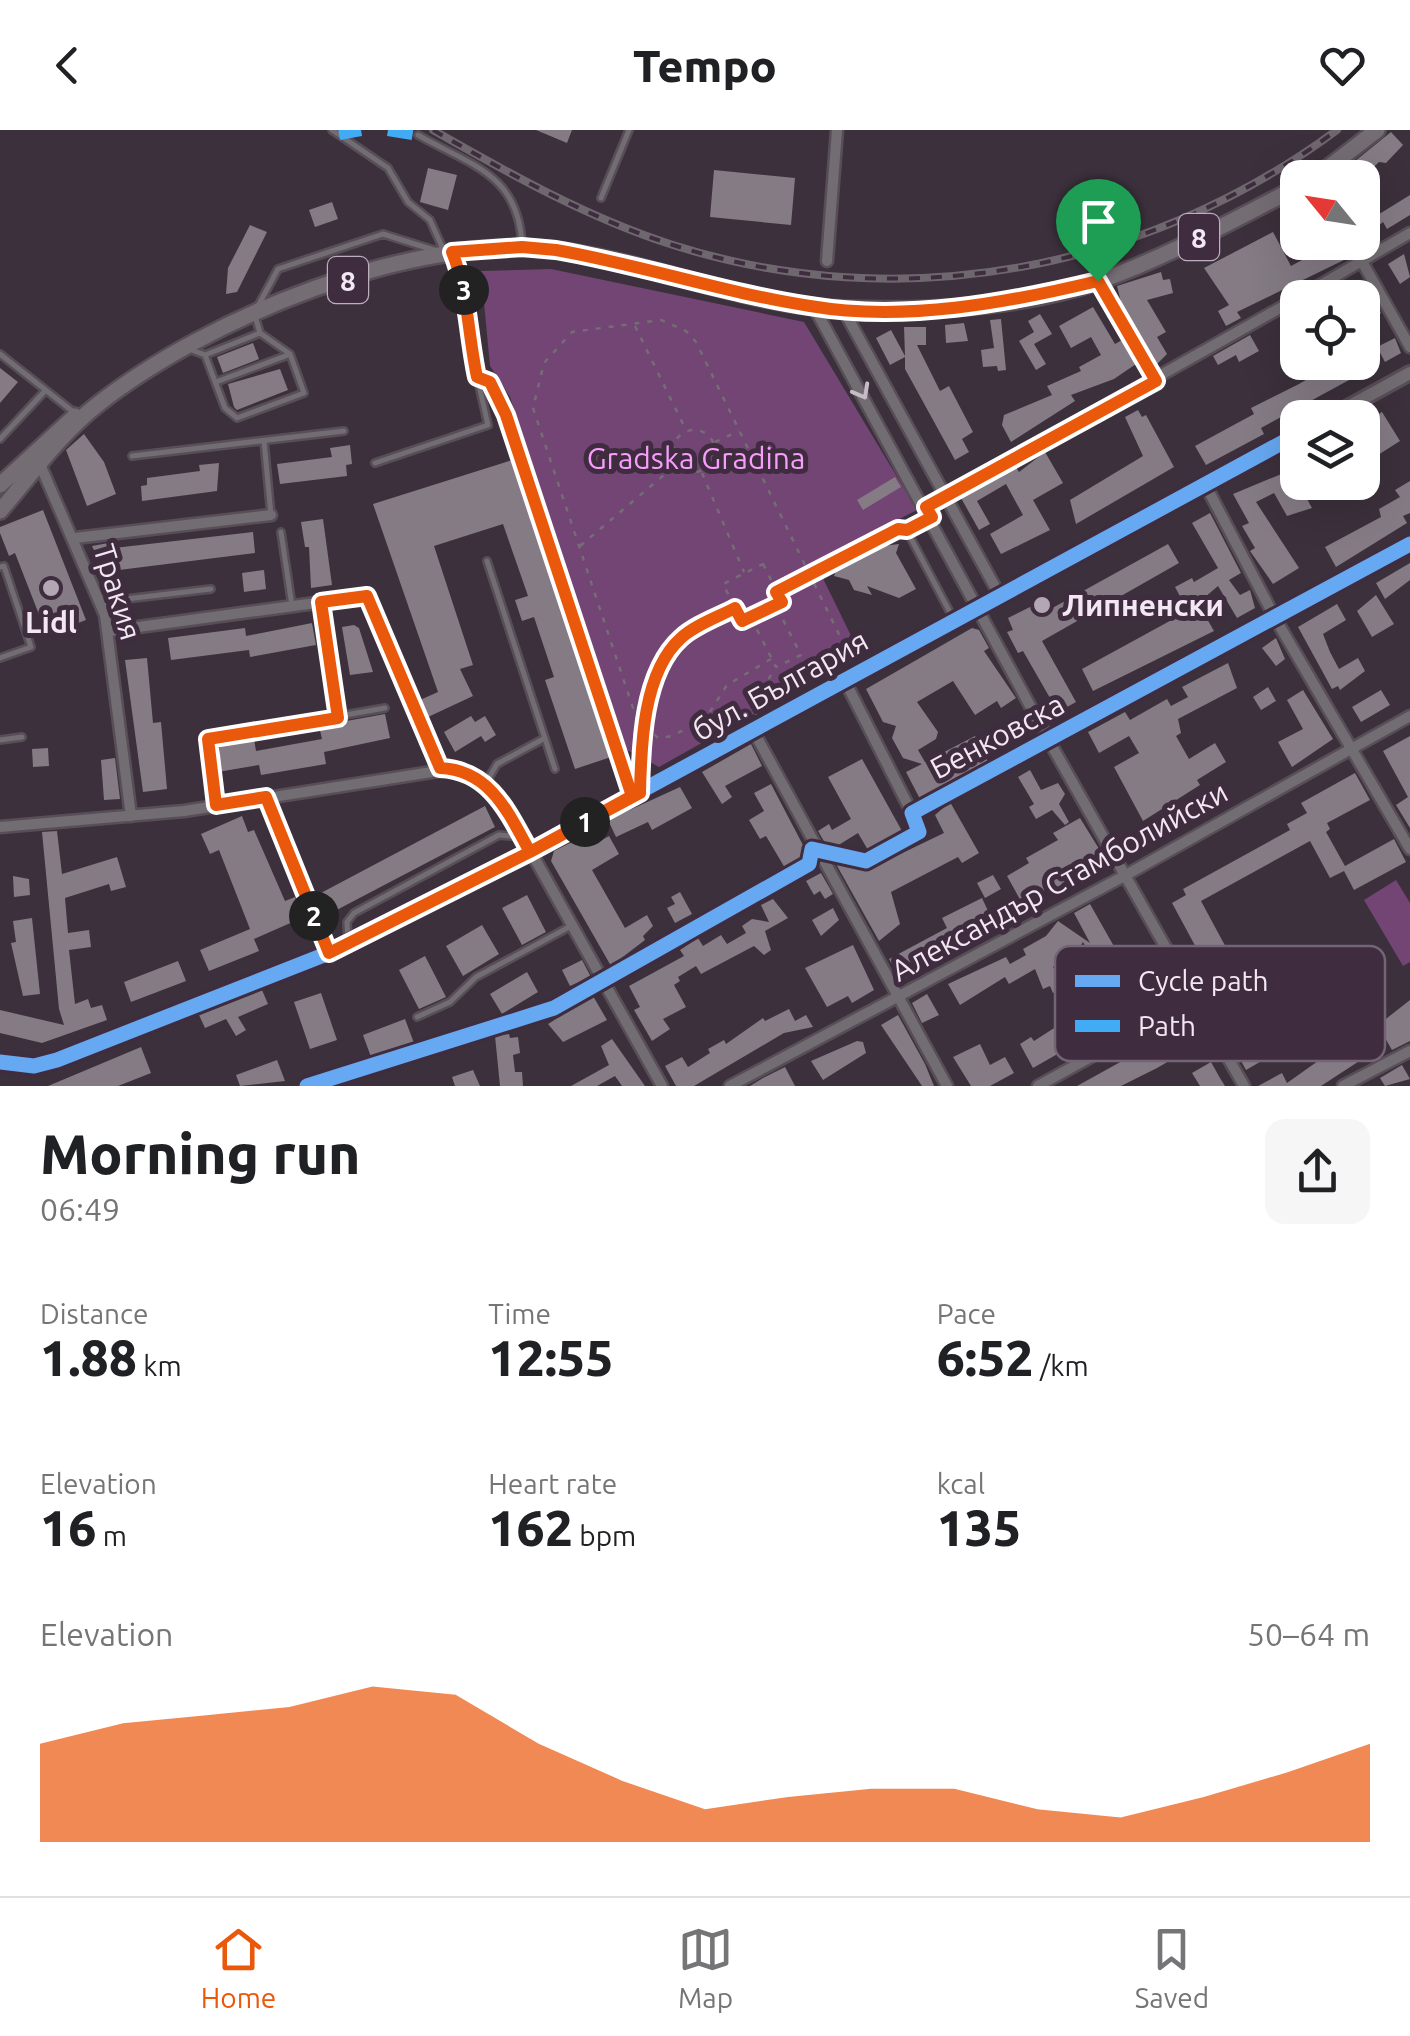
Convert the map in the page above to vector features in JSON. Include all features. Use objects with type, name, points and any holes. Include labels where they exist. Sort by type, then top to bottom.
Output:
[{"type":"main road","points":[[1337,160],[1376,130]]},
{"type":"main road","name":"8","points":[[0,485],[37,458],[84,412],[184,347],[254,314],[371,273],[448,252],[522,247],[594,257],[814,307],[958,307],[1098,281],[1280,195]]},
{"type":"main road","name":"8","points":[[0,511],[37,458]]},
{"type":"street","points":[[826,261],[838,130]]},
{"type":"street","points":[[1380,250],[1410,234]]},
{"type":"street","points":[[1328,280],[1362,260],[1410,347]]},
{"type":"street","points":[[1098,281],[1156,381]]},
{"type":"street","points":[[814,307],[1165,946]]},
{"type":"street","points":[[843,309],[1000,596]]},
{"type":"street","points":[[929,512],[945,497],[1280,309]]},
{"type":"street","points":[[1362,400],[1410,374]]},
{"type":"street","name":"бул. България","points":[[0,1062],[34,1066],[57,1060],[329,953],[530,852],[1280,444]]},
{"type":"street","name":"Тракия","points":[[37,458],[75,538],[109,631],[131,816]]},
{"type":"street","points":[[1204,484],[1275,618],[1410,849]]},
{"type":"street","points":[[75,538],[271,514]]},
{"type":"street","name":"Бенковска","points":[[818,849],[866,861],[919,832],[912,812],[1410,544]]},
{"type":"street","points":[[109,631],[367,596],[440,768]]},
{"type":"street","points":[[844,681],[912,812]]},
{"type":"street","name":"Александър Стамболийски","points":[[730,1086],[1126,875],[1410,716]]},
{"type":"street","points":[[754,732],[948,1086]]},
{"type":"street","points":[[0,827],[131,816],[456,768],[485,783],[522,837],[605,978],[662,1086]]},
{"type":"street","points":[[307,1086],[337,1081],[554,1008],[809,864],[812,849],[818,849]]},
{"type":"street","points":[[1343,1086],[1410,1050]]},
{"type":"street","points":[[1038,1086],[1083,1061]]},
{"type":"street","points":[[1229,1061],[1244,1086]]},
{"type":"lane","points":[[332,130],[388,168],[408,202],[430,220],[462,278],[466,323],[488,424],[375,462]]},
{"type":"lane","points":[[601,198],[629,130]]},
{"type":"lane","points":[[418,135],[504,186],[518,210],[522,247]]},
{"type":"lane","points":[[205,355],[230,415],[246,416],[304,392],[290,354],[260,333],[254,314],[278,269],[383,234],[448,252]]},
{"type":"lane","points":[[184,347],[205,355],[260,333]]},
{"type":"lane","points":[[0,354],[44,392],[84,412]]},
{"type":"lane","points":[[216,382],[290,354]]},
{"type":"lane","points":[[477,377],[490,382],[506,415],[636,795]]},
{"type":"lane","points":[[0,438],[44,392]]},
{"type":"lane","points":[[132,456],[344,431]]},
{"type":"lane","points":[[264,440],[271,514]]},
{"type":"lane","points":[[929,512],[907,530],[954,621]]},
{"type":"lane","points":[[281,532],[292,606]]},
{"type":"lane","points":[[487,561],[555,769]]},
{"type":"lane","points":[[0,568],[4,566],[31,647],[0,658]]},
{"type":"lane","points":[[100,602],[211,589]]},
{"type":"lane","points":[[321,602],[338,718]]},
{"type":"lane","points":[[216,805],[208,739],[384,708]]},
{"type":"lane","points":[[0,740],[22,738]]},
{"type":"lane","points":[[485,783],[497,764],[545,738]]},
{"type":"lane","points":[[349,943],[346,922],[354,913],[501,834],[522,837]]},
{"type":"lane","points":[[418,1017],[450,1002],[476,977],[572,926]]},
{"type":"path","points":[[771,659],[728,684],[706,718],[672,736],[658,738],[646,731],[636,716],[533,408],[536,384],[555,347],[572,332],[660,320],[686,331],[858,674]]},
{"type":"path","points":[[635,326],[687,431]]},
{"type":"path","points":[[687,431],[706,433],[714,442],[715,456],[701,471],[688,471],[678,463],[674,445],[687,431]]},
{"type":"path","points":[[714,442],[739,431]]},
{"type":"path","points":[[578,548],[678,463]]},
{"type":"path","points":[[701,471],[745,573]]},
{"type":"path","points":[[776,592],[898,529],[907,530]]},
{"type":"path","points":[[763,564],[782,602],[742,621],[724,584],[745,573],[763,564]]},
{"type":"path","points":[[754,732],[757,700],[776,667],[800,655],[776,604]]},
{"type":"path","points":[[636,795],[652,695],[669,650],[684,635],[735,608]]},
{"type":"path","points":[[751,617],[776,667]]},
{"type":"path","points":[[266,797],[329,953]]},
{"type":"green space","name":"Gradska Gradina","points":[[551,269],[804,322],[917,510],[815,562],[860,654],[659,767],[625,749],[510,397],[490,366],[481,271]]},
{"type":"green space","points":[[1396,880],[1410,903],[1410,962],[1403,966],[1364,900]]},
{"type":"building","points":[[536,130],[572,130],[567,143]]},
{"type":"building","points":[[1391,132],[1403,145],[1386,163],[1356,160]]},
{"type":"building","points":[[428,168],[457,175],[448,210],[420,202]]},
{"type":"building","points":[[714,170],[795,178],[791,225],[710,217]]},
{"type":"building","points":[[1410,195],[1410,215],[1387,229],[1383,222],[1380,224],[1380,214]]},
{"type":"building","points":[[332,202],[338,219],[315,227],[309,210]]},
{"type":"building","points":[[250,225],[267,232],[237,292],[226,294],[228,268]]},
{"type":"building","points":[[1273,232],[1280,245],[1280,260],[1288,260],[1291,266],[1302,260],[1344,260],[1303,280],[1280,280],[1280,291],[1237,312],[1241,318],[1226,326],[1218,311],[1229,305],[1204,268]]},
{"type":"building","points":[[1404,254],[1410,277],[1400,284],[1388,264]]},
{"type":"building","points":[[1161,272],[1163,280],[1170,279],[1173,293],[1147,300],[1166,332],[1157,337],[1167,354],[1156,365],[1122,306],[1117,286]]},
{"type":"building","points":[[1093,307],[1115,344],[1122,340],[1136,364],[1114,379],[1071,395],[1075,401],[1011,442],[1002,425],[1004,415],[1052,395],[1047,386],[1081,371],[1079,367],[1101,355],[1091,337],[1071,348],[1059,326]]},
{"type":"building","points":[[1040,314],[1052,334],[1034,344],[1046,364],[1036,370],[1019,341],[1034,332],[1028,321]]},
{"type":"building","points":[[1001,319],[1006,370],[998,371],[997,366],[983,367],[981,350],[994,348],[990,320]]},
{"type":"building","points":[[964,323],[968,341],[946,343],[945,325]]},
{"type":"building","points":[[904,327],[926,327],[926,345],[917,345],[940,391],[949,386],[973,432],[962,439],[969,452],[955,460],[905,369],[905,357],[890,365],[876,338],[891,330],[905,356]]},
{"type":"building","points":[[1250,335],[1259,351],[1239,362],[1236,355],[1218,365],[1213,356]]},
{"type":"building","points":[[1395,338],[1401,353],[1385,362],[1380,346]]},
{"type":"building","points":[[253,343],[259,359],[223,373],[217,357]]},
{"type":"building","points":[[0,368],[18,382],[0,403]]},
{"type":"building","points":[[280,369],[288,390],[237,410],[234,407],[228,384]]},
{"type":"building","points":[[1306,380],[1349,380],[1312,400],[1280,400],[1280,418],[1261,428],[1264,434],[1206,465],[1195,446],[1254,414],[1251,408]]},
{"type":"building","points":[[1138,410],[1142,417],[1146,415],[1174,467],[1076,524],[1070,500],[1143,456],[1125,417]]},
{"type":"building","points":[[1380,413],[1400,441],[1380,454]]},
{"type":"building","points":[[84,434],[104,462],[116,494],[87,506],[66,450]]},
{"type":"building","points":[[350,445],[352,464],[346,465],[347,476],[280,484],[277,464],[332,457],[330,448]]},
{"type":"building","points":[[1045,452],[1063,483],[1033,500],[1050,530],[1001,554],[990,534],[1023,515],[1006,484],[977,501],[990,524],[979,530],[961,498],[1016,467],[1019,472]]},
{"type":"building","points":[[512,460],[611,757],[575,769],[545,680],[554,677],[534,617],[522,621],[515,600],[528,596],[503,524],[434,546],[473,665],[460,669],[473,696],[428,717],[420,700],[438,692],[373,504]]},
{"type":"building","points":[[219,463],[217,491],[142,501],[141,486],[147,485],[147,478],[200,471],[199,465]]},
{"type":"building","points":[[1280,475],[1280,500],[1308,500],[1312,508],[1287,516],[1274,493],[1256,502],[1299,568],[1273,584],[1250,551],[1255,548],[1242,526],[1249,523],[1233,494]]},
{"type":"building","points":[[895,477],[901,487],[863,510],[857,500]]},
{"type":"building","points":[[1410,481],[1410,513],[1403,516],[1407,523],[1336,567],[1325,547],[1381,517],[1379,509],[1400,497],[1395,490]]},
{"type":"building","name":"Lidl","points":[[43,510],[86,620],[47,635],[15,553],[9,556],[0,533],[0,527]]},
{"type":"building","points":[[1210,513],[1241,573],[1229,580],[1240,595],[1250,590],[1255,608],[1237,618],[1218,586],[1198,603],[1214,631],[1093,691],[1082,669],[1188,611],[1175,587],[1192,578],[1194,582],[1218,568],[1192,523]]},
{"type":"building","points":[[323,519],[332,585],[311,588],[309,547],[305,547],[301,522]]},
{"type":"building","points":[[253,532],[255,553],[111,571],[103,569],[92,546],[114,542],[114,548]]},
{"type":"building","points":[[881,541],[883,546],[899,544],[896,553],[916,589],[899,598],[867,586],[872,595],[854,590],[849,580],[834,576],[838,565]]},
{"type":"building","points":[[1168,544],[1179,563],[1042,641],[1076,702],[1058,712],[1023,651],[1018,653],[1007,632],[1013,630],[1008,618],[1042,601],[1047,611]]},
{"type":"building","points":[[1410,563],[1410,580],[1385,599],[1376,583]]},
{"type":"building","points":[[264,570],[266,589],[244,592],[242,573]]},
{"type":"building","points":[[1376,595],[1394,624],[1372,637],[1357,611]]},
{"type":"building","points":[[1337,604],[1346,620],[1323,634],[1330,652],[1339,669],[1358,658],[1365,671],[1340,690],[1338,686],[1332,689],[1298,627]]},
{"type":"building","points":[[312,623],[316,645],[250,657],[249,650],[171,660],[168,638],[245,628],[246,636]]},
{"type":"building","points":[[342,627],[359,628],[373,672],[350,675]]},
{"type":"building","points":[[972,628],[979,630],[989,648],[984,651],[1016,698],[1001,708],[997,701],[975,715],[953,681],[917,702],[938,732],[936,739],[918,750],[925,762],[975,736],[988,762],[920,799],[906,772],[922,764],[903,758],[892,738],[896,726],[883,722],[866,689]]},
{"type":"building","points":[[1276,638],[1285,659],[1276,666],[1262,648]]},
{"type":"building","points":[[147,658],[153,723],[161,722],[167,789],[143,792],[125,660]]},
{"type":"building","points":[[1228,663],[1237,688],[1178,719],[1181,733],[1176,736],[1189,759],[1215,743],[1226,762],[1197,780],[1200,785],[1143,821],[1114,767],[1139,753],[1129,736],[1099,753],[1088,732],[1125,712],[1130,720],[1167,699],[1171,706],[1188,697],[1182,687]]},
{"type":"building","points":[[1268,687],[1276,701],[1261,710],[1253,697]]},
{"type":"building","points":[[1303,690],[1333,739],[1292,767],[1278,742],[1303,729],[1287,700]]},
{"type":"building","points":[[1381,690],[1390,705],[1361,722],[1352,707]]},
{"type":"building","points":[[385,714],[390,738],[324,752],[326,764],[261,775],[259,765],[218,772],[220,745],[254,739],[256,751],[322,739],[319,726]]},
{"type":"building","points":[[471,716],[475,722],[485,716],[496,735],[485,742],[481,736],[455,752],[444,732]]},
{"type":"building","points":[[1410,736],[1410,828],[1396,805],[1408,797],[1383,751]]},
{"type":"building","points":[[751,744],[762,766],[725,786],[732,797],[722,804],[702,772]]},
{"type":"building","points":[[48,748],[49,766],[33,767],[32,749]]},
{"type":"building","points":[[115,758],[120,799],[104,800],[101,760]]},
{"type":"building","points":[[862,759],[902,831],[868,850],[858,833],[837,846],[825,843],[818,831],[829,824],[832,830],[851,819],[828,777]]},
{"type":"building","points":[[1030,770],[1041,790],[1058,783],[1065,794],[1059,804],[1069,822],[1065,825],[1052,810],[1036,819],[1029,807],[1034,804],[1018,777]]},
{"type":"building","points":[[1355,773],[1370,800],[1327,823],[1330,829],[1326,832],[1345,866],[1394,839],[1406,862],[1354,890],[1344,871],[1330,878],[1310,841],[1201,901],[1225,946],[1195,946],[1172,903],[1186,895],[1183,889],[1290,830],[1287,824],[1307,813],[1301,803]]},
{"type":"building","points":[[771,784],[804,847],[801,858],[785,868],[766,836],[760,839],[749,820],[764,811],[754,793]]},
{"type":"building","points":[[680,787],[692,808],[652,830],[648,822],[616,837],[608,820]]},
{"type":"building","points":[[950,802],[979,853],[962,863],[958,857],[891,892],[900,924],[879,941],[836,864],[869,869],[944,833],[935,815]]},
{"type":"building","points":[[485,806],[495,827],[329,914],[319,894]]},
{"type":"building","points":[[242,816],[248,832],[254,830],[285,901],[295,897],[304,917],[254,939],[259,951],[209,971],[200,950],[250,929],[219,850],[210,854],[201,834]]},
{"type":"building","points":[[1080,818],[1109,865],[1056,893],[1052,886],[1022,903],[1007,876],[1029,863],[1026,858],[1058,840],[1053,833]]},
{"type":"building","points":[[57,831],[62,874],[117,857],[126,887],[111,891],[109,884],[65,898],[68,933],[89,930],[91,947],[69,950],[75,1004],[88,999],[91,1008],[102,1005],[107,1020],[42,1043],[0,1033],[0,1010],[64,1025],[59,1009],[42,832]]},
{"type":"building","points":[[588,834],[593,845],[609,836],[619,854],[592,870],[625,928],[647,915],[653,926],[643,936],[645,940],[611,966],[551,861],[554,851]]},
{"type":"building","points":[[821,873],[833,894],[825,899],[820,891],[814,895],[806,881]]},
{"type":"building","points":[[993,875],[1001,889],[985,898],[977,883]]},
{"type":"building","points":[[13,876],[29,879],[30,895],[14,897]]},
{"type":"building","points":[[680,892],[692,914],[675,923],[667,908],[675,904],[671,897]]},
{"type":"building","points":[[527,895],[546,932],[522,945],[502,908]]},
{"type":"building","points":[[982,898],[989,913],[983,916],[987,924],[944,944],[948,951],[901,981],[889,959],[947,928],[942,918]]},
{"type":"building","points":[[773,899],[788,918],[765,931],[771,950],[764,955],[754,946],[701,974],[696,966],[678,977],[680,981],[674,985],[686,1007],[663,1019],[670,1029],[652,1041],[634,1010],[640,1007],[629,986],[684,956],[680,950],[698,938],[703,946],[721,935],[727,944],[746,933],[742,926],[752,919],[769,922],[761,905]]},
{"type":"building","points":[[1090,904],[1114,946],[1085,946],[1083,942],[1080,946],[1055,946],[1053,993],[1050,986],[1043,989],[1035,969],[1009,984],[1005,977],[960,1005],[948,984],[1006,957],[1010,964],[1026,955],[1023,949],[1046,936],[1058,921],[1090,943],[1074,913]]},
{"type":"building","points":[[833,908],[839,920],[821,936],[812,920]]},
{"type":"building","points":[[32,918],[40,994],[23,996],[11,943],[16,942],[13,921]]},
{"type":"building","points":[[482,925],[499,954],[463,976],[446,946]]},
{"type":"building","points":[[853,945],[874,990],[852,1003],[848,996],[827,1007],[805,968]]},
{"type":"building","points":[[425,956],[446,997],[419,1009],[399,970]]},
{"type":"building","points":[[582,960],[591,977],[570,986],[562,970]]},
{"type":"building","points":[[178,961],[186,981],[131,1002],[124,982]]},
{"type":"building","points":[[527,972],[538,992],[502,1014],[490,994]]},
{"type":"building","points":[[262,990],[268,1004],[238,1017],[246,1030],[236,1036],[226,1019],[205,1028],[199,1015]]},
{"type":"building","points":[[321,993],[337,1040],[310,1049],[294,1002]]},
{"type":"building","points":[[927,994],[939,1015],[922,1023],[912,1003]]},
{"type":"building","points":[[593,996],[607,1020],[563,1042],[548,1024]]},
{"type":"building","points":[[1410,1000],[1410,1041],[1392,1050],[1385,1038],[1385,1020]]},
{"type":"building","points":[[789,1009],[795,1021],[806,1015],[813,1027],[784,1033],[694,1086],[676,1086],[665,1066],[682,1057],[688,1067],[710,1053],[708,1049],[724,1040],[726,1044],[763,1018],[765,1021]]},
{"type":"building","points":[[898,1015],[934,1086],[922,1086],[881,1025]]},
{"type":"building","points":[[405,1019],[414,1043],[371,1057],[363,1035]]},
{"type":"building","points":[[1055,1027],[1055,1055],[1033,1068],[1020,1044],[1031,1037],[1034,1041]]},
{"type":"building","points":[[509,1034],[510,1038],[518,1037],[520,1053],[513,1055],[515,1072],[522,1072],[523,1086],[500,1086],[495,1036]]},
{"type":"building","points":[[612,1039],[645,1086],[622,1086],[615,1076],[597,1086],[571,1086],[609,1065],[601,1046]]},
{"type":"building","points":[[863,1042],[866,1053],[823,1080],[811,1061]]},
{"type":"building","points":[[980,1044],[990,1065],[1005,1057],[1014,1073],[990,1086],[971,1086],[953,1057]]},
{"type":"building","points":[[141,1047],[151,1073],[118,1086],[48,1086]]},
{"type":"building","points":[[277,1060],[285,1081],[240,1086],[236,1075]]},
{"type":"building","points":[[1122,1061],[1169,1061],[1121,1086],[1077,1086]]},
{"type":"building","points":[[1241,1061],[1262,1061],[1246,1070]]},
{"type":"building","points":[[1318,1061],[1359,1061],[1321,1086],[1258,1086],[1282,1073],[1287,1083]]},
{"type":"building","points":[[1211,1062],[1225,1086],[1200,1086],[1192,1073]]},
{"type":"building","points":[[1402,1065],[1410,1079],[1385,1086],[1380,1078]]},
{"type":"building","points":[[785,1067],[795,1086],[750,1086],[763,1078]]},
{"type":"building","points":[[473,1070],[480,1086],[455,1086],[452,1077]]},
{"type":"railway","points":[[433,130],[520,179],[641,234],[759,267],[846,277],[933,277],[1019,267],[1103,247],[1185,218],[1263,178],[1337,130]]},
{"type":"marked path","points":[[339,134],[361,130]]},
{"type":"marked path","points":[[388,130],[418,135]]},
{"type":"cycle path","points":[[0,1062],[34,1066],[57,1060],[329,953],[516,859],[1280,444]]},
{"type":"cycle path","points":[[307,1086],[554,1008],[809,864],[812,849],[866,861],[919,832],[912,813],[1410,544]]},
{"type":"place","name":"Lidl","points":[[51,588]]},
{"type":"place","name":"Липненски","points":[[1042,605]]},
{"type":"route","points":[[1098,281],[958,307],[843,309],[777,300],[556,250],[522,247],[452,252],[462,278],[477,377],[490,382],[506,415],[632,796],[530,852],[329,953],[266,797],[216,805],[208,739],[338,718],[321,602],[367,596],[440,768],[472,774],[497,794],[530,852],[640,793],[640,767],[652,695],[669,650],[684,635],[735,608],[742,621],[782,602],[776,592],[898,529],[907,530],[932,517],[926,507],[1156,381],[1098,281]]}]
